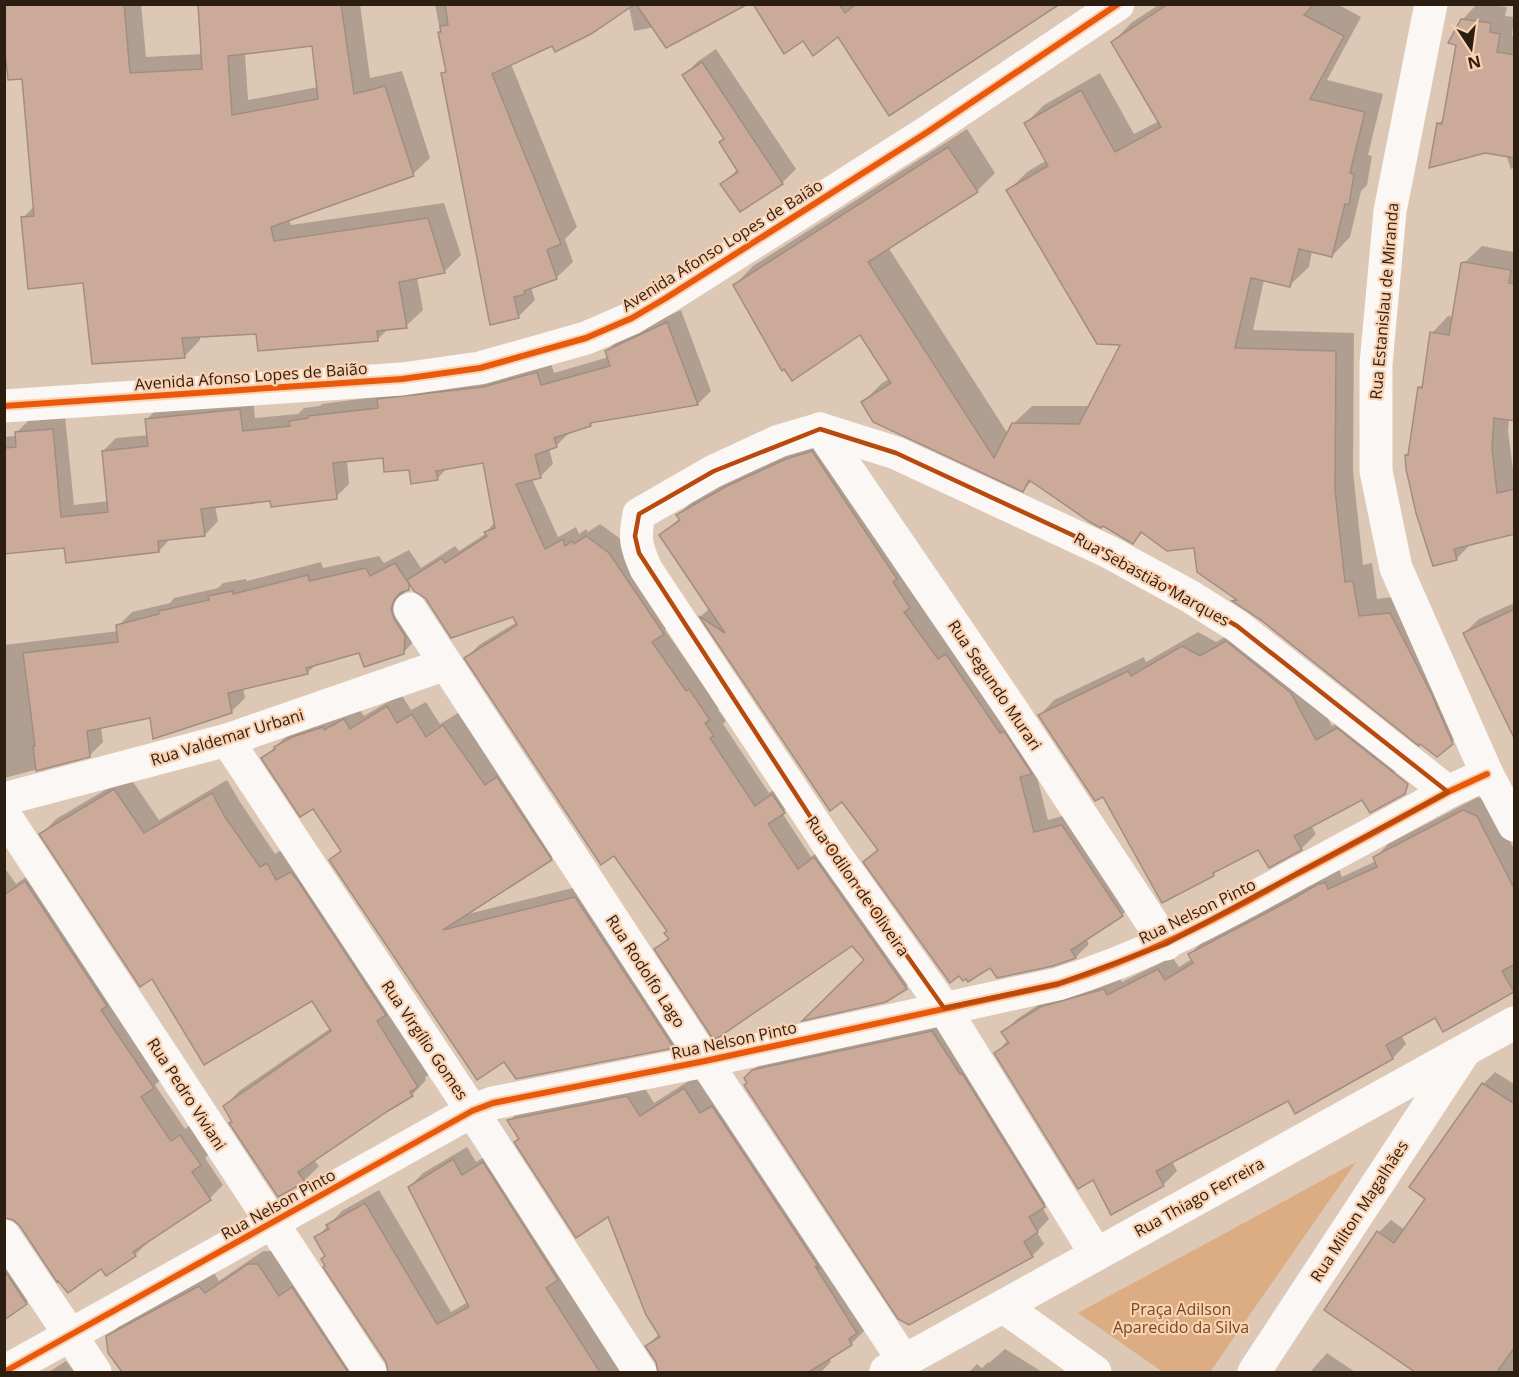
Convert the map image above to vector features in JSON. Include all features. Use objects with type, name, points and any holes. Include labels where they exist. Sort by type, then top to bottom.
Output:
[{"type":"street","name":"Avenida Afonso Lopes de Baião","points":[[4,406],[402,379],[480,368],[586,338],[632,318],[666,298],[926,133],[1118,4]]},
{"type":"street","name":"Rua Estanislau de Miranda","points":[[1431,4],[1390,211],[1376,364],[1376,471],[1396,568],[1486,774],[1515,825]]},
{"type":"street","name":"Rua Odilon de Oliveira","points":[[820,429],[779,441],[714,471],[639,514],[635,536],[646,569],[832,850],[944,1008],[1096,1254]]},
{"type":"street","name":"Rua Sebastião Marques","points":[[820,429],[896,453],[1109,552],[1191,597],[1237,626],[1449,792]]},
{"type":"street","name":"Rua Segundo Murari","points":[[820,429],[1010,707],[1166,944]]},
{"type":"street","name":"Rua Rodolfo Lago","points":[[410,609],[705,1061],[896,1369]]},
{"type":"street","name":"Rua Valdemar Urbani","points":[[4,799],[226,740],[446,664]]},
{"type":"street","name":"Rua Virgílio Gomes","points":[[226,740],[472,1111],[640,1372]]},
{"type":"street","name":"Rua Nelson Pinto","points":[[4,1372],[472,1111],[493,1103],[705,1061],[1058,984],[1097,972],[1166,944],[1486,774]]},
{"type":"street","name":"Rua Pedro Viviani","points":[[4,814],[370,1372]]},
{"type":"street","name":"Rua Thiago Ferreira","points":[[896,1369],[1096,1254],[1515,1023]]},
{"type":"street","name":"Rua Milton Magalhães","points":[[1254,1372],[1465,1050]]},
{"type":"street","points":[[4,1236],[95,1372]]},
{"type":"street","points":[[1004,1306],[1095,1372]]},
{"type":"highlighted area","points":[[820,429],[896,453],[1109,552],[1237,626],[1448,792],[1166,944],[1058,984],[944,1008],[832,850],[639,553],[635,536],[639,514],[714,471]]},
{"type":"green space","name":"Praça Adilson Aparecido da Silva","points":[[1356,1162],[1210,1372],[1163,1372],[1078,1313]]},
{"type":"building","points":[[4,4],[124,4],[130,73],[202,69],[198,4],[341,4],[354,94],[385,86],[414,176],[271,227],[274,241],[428,218],[445,273],[399,282],[407,328],[377,331],[378,341],[258,351],[256,334],[182,338],[185,358],[92,364],[83,283],[28,289],[21,217],[34,216],[22,79],[8,80],[4,43]],"holes":[[[312,46],[318,99],[232,115],[228,56]]]},
{"type":"building","points":[[445,4],[635,4],[591,34],[555,52],[552,46],[492,74],[561,244],[547,250],[557,279],[514,297],[519,318],[490,325],[441,73],[446,72],[438,32],[441,32],[440,26],[448,25]]},
{"type":"building","points":[[636,4],[748,4],[666,48]]},
{"type":"building","points":[[753,4],[839,4],[845,13],[856,4],[1060,4],[889,116],[838,37],[813,56],[803,41],[784,54]]},
{"type":"building","points":[[1168,4],[1314,4],[1304,15],[1344,36],[1310,99],[1365,112],[1350,173],[1354,174],[1349,205],[1345,204],[1332,257],[1299,249],[1290,287],[1251,278],[1235,348],[1336,351],[1335,490],[1345,582],[1353,581],[1359,616],[1390,613],[1432,695],[1453,744],[1437,757],[1420,744],[1419,746],[1261,620],[1232,601],[1237,600],[1197,572],[1194,548],[1167,551],[1141,532],[1133,544],[1103,526],[1101,528],[1090,522],[1029,480],[1023,492],[873,422],[861,402],[891,383],[860,335],[792,381],[784,369],[782,371],[733,285],[948,147],[978,192],[868,262],[994,458],[1012,423],[1079,424],[1120,345],[1097,344],[1006,190],[1048,166],[1024,123],[1081,90],[1115,152],[1161,127],[1111,42]]},
{"type":"building","points":[[1461,19],[1491,23],[1490,32],[1500,34],[1497,52],[1515,55],[1515,158],[1485,153],[1429,168],[1437,123],[1442,124],[1456,45],[1448,43]]},
{"type":"building","points":[[702,62],[783,184],[740,212],[720,184],[738,172],[719,142],[724,139],[682,75]]},
{"type":"building","points":[[1461,263],[1511,270],[1509,283],[1515,284],[1515,421],[1494,418],[1492,448],[1497,493],[1515,489],[1515,534],[1454,549],[1457,560],[1433,566],[1416,513],[1405,455],[1408,455],[1418,387],[1422,388],[1430,332],[1449,335]]},
{"type":"building","points":[[667,322],[698,405],[590,423],[591,426],[554,438],[557,447],[535,455],[541,478],[516,484],[545,549],[563,539],[565,546],[572,541],[574,544],[586,536],[609,553],[664,634],[652,642],[686,691],[689,689],[710,720],[705,723],[714,736],[710,738],[755,806],[772,794],[785,813],[768,824],[798,869],[814,857],[907,989],[886,1002],[802,1021],[864,960],[852,946],[713,1039],[654,949],[669,939],[664,933],[667,931],[614,856],[601,865],[464,658],[517,625],[513,617],[451,638],[426,599],[414,591],[407,580],[442,558],[445,563],[487,536],[484,532],[495,528],[483,463],[436,471],[438,480],[411,484],[409,470],[384,472],[383,458],[333,463],[337,499],[271,507],[270,501],[201,509],[205,536],[158,541],[159,552],[66,563],[64,548],[4,554],[4,448],[16,447],[15,432],[53,429],[61,517],[108,512],[102,451],[148,446],[145,419],[240,409],[243,431],[290,426],[289,421],[308,418],[308,416],[378,408],[377,399],[483,387],[537,372],[541,385],[610,366],[605,351]]},
{"type":"building","points":[[812,451],[897,579],[893,582],[910,608],[904,612],[938,659],[946,654],[1000,733],[1004,731],[1032,774],[1020,777],[1034,832],[1062,825],[1123,916],[1071,950],[1076,958],[1053,966],[997,978],[990,968],[968,982],[966,979],[963,981],[959,976],[950,983],[863,862],[878,850],[842,802],[830,811],[699,616],[725,633],[659,535],[680,520],[676,515],[727,486],[786,459]]},
{"type":"building","points":[[395,563],[409,584],[409,590],[400,593],[391,609],[394,619],[405,636],[404,654],[364,667],[359,653],[306,668],[308,674],[228,693],[232,713],[153,739],[150,718],[87,731],[90,757],[36,771],[23,653],[118,642],[116,625],[159,614],[159,611],[209,600],[208,596],[233,591],[233,594],[308,575],[309,581],[366,568],[370,576]]},
{"type":"building","points":[[1515,609],[1515,740],[1463,633]]},
{"type":"building","points":[[1226,641],[1291,693],[1316,740],[1337,728],[1408,784],[1405,794],[1370,813],[1362,800],[1294,836],[1302,850],[1269,868],[1258,850],[1162,903],[1103,797],[1095,801],[1038,715],[1128,671],[1131,676],[1182,646],[1200,656]]},
{"type":"building","points":[[387,706],[397,723],[412,714],[426,737],[443,725],[485,785],[497,777],[552,860],[443,930],[575,897],[674,1048],[516,1079],[504,1062],[477,1080],[329,860],[341,851],[313,809],[300,817],[261,758],[275,749],[274,747],[292,737],[323,727],[324,730],[344,719],[350,729]]},
{"type":"building","points":[[114,789],[144,833],[212,793],[225,817],[260,867],[267,863],[276,880],[291,872],[298,881],[386,1015],[377,1021],[418,1087],[410,1092],[413,1096],[298,1172],[305,1182],[278,1197],[229,1123],[232,1122],[223,1106],[331,1031],[312,1001],[204,1065],[152,979],[140,987],[39,834]]},
{"type":"building","points":[[1463,810],[1477,816],[1515,890],[1515,964],[1502,971],[1514,992],[1443,1032],[1435,1018],[1386,1045],[1393,1059],[1295,1114],[1288,1101],[1156,1171],[1164,1186],[1111,1215],[1093,1180],[1078,1189],[994,1053],[1009,1043],[1001,1032],[1040,1007],[1104,989],[1107,995],[1158,969],[1165,980],[1193,963],[1188,954],[1320,883],[1325,882],[1328,889],[1377,867],[1373,857]]},
{"type":"building","points":[[25,881],[107,1006],[101,1010],[154,1088],[141,1097],[171,1141],[180,1135],[201,1165],[192,1172],[211,1200],[133,1252],[136,1256],[106,1276],[101,1269],[68,1293],[57,1282],[20,1226],[13,1220],[4,1218],[4,895]]},
{"type":"building","points":[[932,1031],[960,1074],[962,1073],[1045,1207],[1029,1217],[1038,1232],[1024,1242],[1033,1257],[909,1325],[898,1319],[744,1085],[747,1083],[744,1078],[752,1070]]},
{"type":"building","points":[[1482,1083],[1515,1104],[1515,1347],[1497,1372],[1415,1372],[1324,1310],[1377,1231],[1394,1243],[1425,1199],[1409,1187]]},
{"type":"building","points":[[684,1088],[700,1113],[712,1106],[820,1269],[815,1266],[857,1333],[849,1339],[852,1345],[809,1372],[658,1372],[656,1362],[645,1346],[660,1337],[646,1315],[608,1217],[576,1238],[514,1142],[519,1139],[507,1120],[627,1096],[640,1116]]},
{"type":"building","points":[[453,1159],[462,1175],[483,1162],[558,1280],[546,1288],[600,1372],[388,1372],[386,1362],[323,1267],[325,1266],[321,1259],[325,1256],[314,1237],[329,1229],[326,1225],[365,1203],[437,1324],[469,1307],[408,1187]]},
{"type":"building","points":[[248,1264],[258,1264],[279,1296],[292,1287],[348,1372],[122,1372],[108,1353],[106,1336],[199,1286],[205,1293]]},
{"type":"building","points":[[4,1270],[27,1304],[4,1320]]},
{"type":"cycle path","points":[[4,406],[402,379],[480,368],[586,338],[632,318],[666,298],[926,133],[1118,4]]},
{"type":"cycle path","points":[[4,1372],[472,1111],[493,1103],[705,1061],[1058,984],[1121,962],[1180,936],[1448,792],[1487,774]]}]
